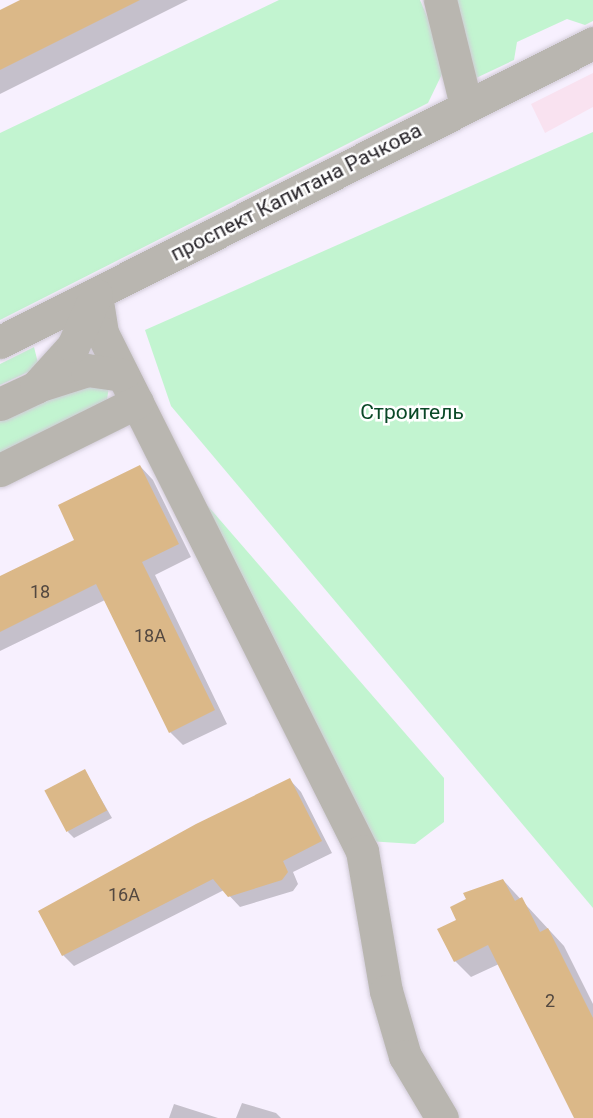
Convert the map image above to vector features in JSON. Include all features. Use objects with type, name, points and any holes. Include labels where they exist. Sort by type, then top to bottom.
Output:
[{"type":"street","points":[[440,0],[466,105]]},
{"type":"street","name":"проспект Капитана Рачкова","points":[[0,342],[466,105],[593,43]]},
{"type":"street","points":[[36,387],[73,346],[96,295]]},
{"type":"street","points":[[96,295],[102,333],[362,851],[386,991],[405,1056],[442,1118]]},
{"type":"street","points":[[0,404],[36,387],[87,370],[130,388]]},
{"type":"street","points":[[0,470],[130,388]]},
{"type":"shaded area","points":[[593,73],[593,107],[545,133],[531,104]]},
{"type":"green space","points":[[279,0],[420,0],[442,51],[442,74],[428,103],[0,320],[0,133]]},
{"type":"green space","points":[[456,0],[593,0],[593,21],[585,25],[567,19],[517,42],[514,60],[474,79]]},
{"type":"green space","name":"Строитель","points":[[593,132],[593,908],[171,406],[145,330]]},
{"type":"green space","points":[[34,347],[39,367],[0,385],[0,364]]},
{"type":"green space","points":[[72,381],[109,386],[107,400],[0,460],[0,418]]},
{"type":"green space","points":[[207,505],[444,778],[444,822],[415,844],[367,841]]},
{"type":"building","points":[[20,0],[140,0],[0,70],[0,10]]},
{"type":"building","points":[[140,465],[179,544],[142,562],[215,710],[169,733],[96,584],[0,632],[0,576],[74,540],[58,505]]},
{"type":"building","points":[[85,769],[107,810],[66,832],[44,791]]},
{"type":"building","points":[[290,778],[322,841],[283,861],[288,872],[282,880],[228,897],[213,879],[62,956],[38,911],[196,824]]},
{"type":"building","points":[[503,879],[515,901],[522,897],[540,932],[548,928],[593,1018],[593,1118],[574,1118],[488,945],[454,962],[437,929],[456,920],[450,907],[466,899],[463,893]]}]
